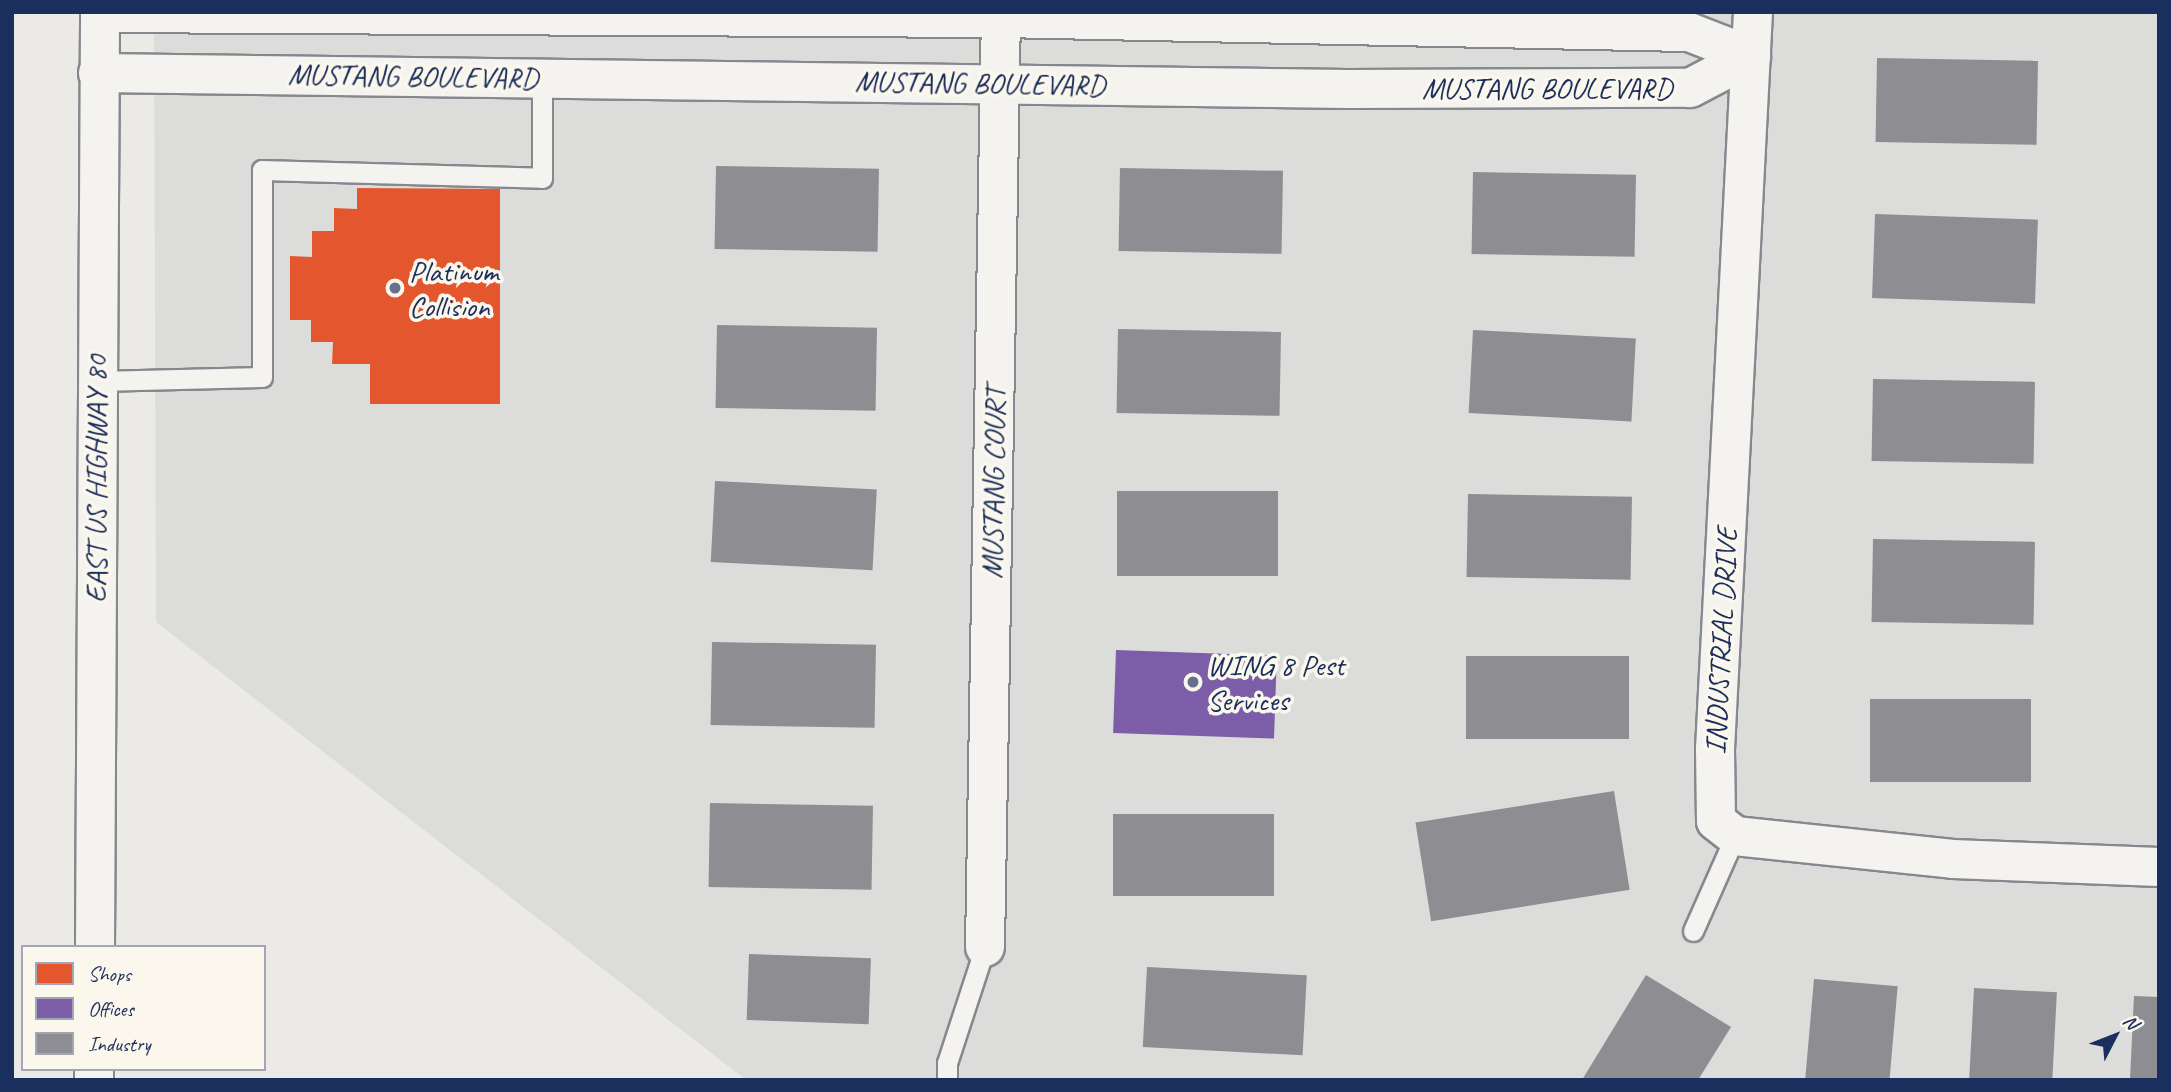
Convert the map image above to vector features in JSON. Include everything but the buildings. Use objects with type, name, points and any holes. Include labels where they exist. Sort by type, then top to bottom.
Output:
[{"type":"street","name":"MUSTANG BOULEVARD","points":[[100,12],[1001,15],[1329,19],[1689,32],[1752,56]]},
{"type":"street","name":"EAST US HIGHWAY 80","points":[[94,945],[100,12]]},
{"type":"street","name":"INDUSTRIAL DRIVE","points":[[1735,836],[1717,821],[1715,749],[1753,12]]},
{"type":"street","name":"MUSTANG COURT","points":[[985,947],[1001,15]]},
{"type":"street","name":"MUSTANG BOULEVARD","points":[[98,73],[1348,89],[1690,88],[1752,56]]},
{"type":"street","points":[[1735,836],[1953,859],[2159,867]]},
{"type":"lane","points":[[97,381],[262,377],[262,170],[542,178],[542,78]]},
{"type":"lane","points":[[1693,931],[1735,836]]},
{"type":"lane","points":[[947,1080],[947,1063],[985,947]]},
{"type":"shaded area","points":[[154,12],[2159,12],[2159,1080],[746,1080],[156,622]]},
{"type":"place","name":"Platinum Collision","points":[[395,288]]},
{"type":"place","name":"WING 8 Pest Services","points":[[1193,682]]}]
